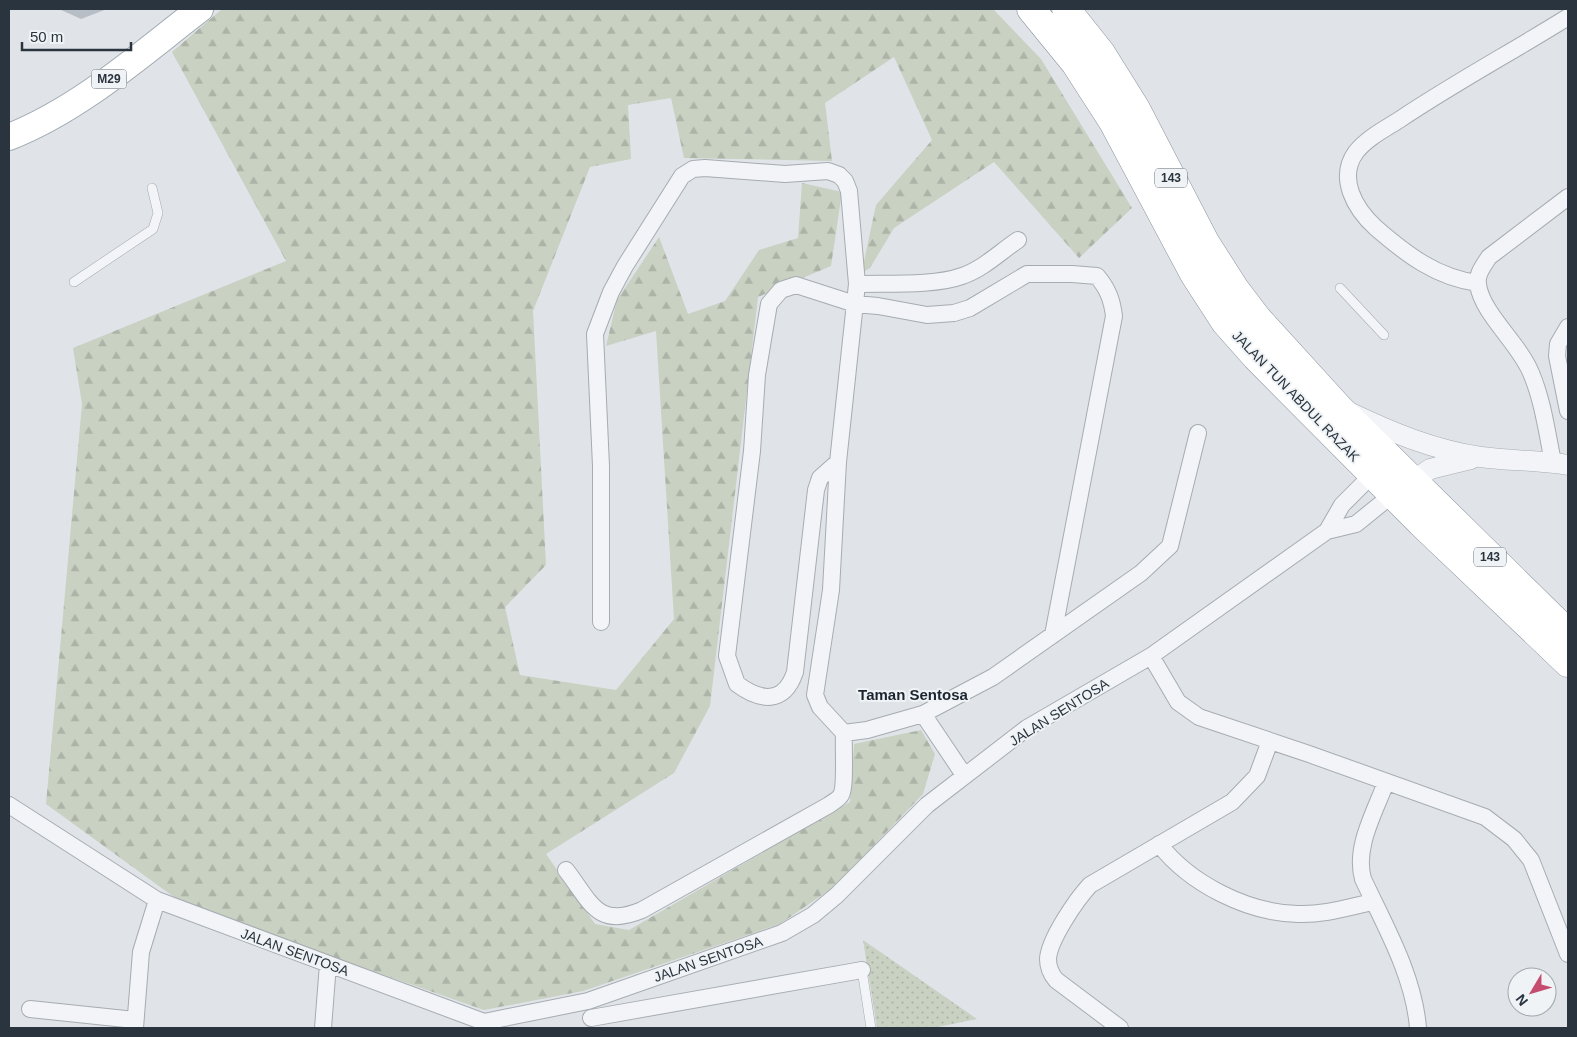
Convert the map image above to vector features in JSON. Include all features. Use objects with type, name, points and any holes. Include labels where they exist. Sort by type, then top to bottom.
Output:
[{"type":"highway","name":"JALAN TUN ABDUL RAZAK","points":[[1030,9],[1075,63],[1112,122],[1194,274],[1225,322],[1256,357],[1383,468],[1536,632],[1568,663]]},
{"type":"highway","name":"JALAN TUN ABDUL RAZAK","points":[[1066,9],[1101,54],[1136,109],[1205,242],[1235,289],[1257,318],[1338,406],[1383,468]]},
{"type":"highway","name":"JALAN TUN ABDUL RAZAK","points":[[1403,488],[1568,633]]},
{"type":"main road","name":"M29","points":[[9,119],[47,101],[86,77],[173,9]]},
{"type":"main road","name":"M29","points":[[9,137],[61,111],[97,88],[200,9]]},
{"type":"street","points":[[1478,283],[1457,280],[1429,268],[1392,242],[1358,208],[1349,191],[1348,170],[1356,152],[1374,136],[1419,106],[1568,17]]},
{"type":"street","points":[[566,870],[601,915],[611,918],[627,916],[642,910],[829,805],[841,796],[845,783],[842,761],[844,733],[820,707],[815,695],[831,590],[838,462],[857,284],[849,191],[845,181],[839,175],[828,172],[785,174],[705,168],[693,170],[682,176],[625,266],[611,292],[595,334],[601,466],[601,622]]},
{"type":"street","points":[[1338,406],[1407,439],[1431,447],[1481,457],[1561,464],[1531,372],[1518,349],[1483,300],[1478,283],[1481,269],[1489,257],[1568,197]]},
{"type":"street","points":[[857,284],[944,281],[962,277],[974,272],[1018,240]]},
{"type":"street","points":[[838,462],[820,478],[816,490],[795,672],[792,681],[778,695],[772,697],[759,696],[737,684],[727,656],[752,451],[757,375],[769,304],[781,290],[796,286],[855,304],[927,315],[954,313],[970,308],[1027,274],[1097,276],[1106,287],[1112,302],[1114,316],[1053,635]]},
{"type":"street","points":[[1568,327],[1558,344],[1557,356],[1568,411]]},
{"type":"street","points":[[844,733],[867,730],[923,714],[993,677],[1141,573],[1170,546],[1198,433]]},
{"type":"street","points":[[1403,488],[1430,469],[1447,463],[1481,457]]},
{"type":"street","name":"JALAN SENTOSA","points":[[1327,531],[1342,505],[1383,468]]},
{"type":"street","name":"JALAN SENTOSA","points":[[9,805],[157,900],[484,1022],[588,1001],[782,933],[805,919],[838,895],[927,805],[1027,728],[1151,656],[1327,531],[1356,524],[1403,488]]},
{"type":"street","points":[[1536,632],[1568,674]]},
{"type":"street","points":[[1151,656],[1178,702],[1199,718],[1485,817],[1514,839],[1531,860],[1568,954]]},
{"type":"street","points":[[923,714],[964,775]]},
{"type":"street","points":[[1120,1028],[1056,980],[1050,972],[1048,961],[1050,950],[1080,895],[1090,885],[1232,802],[1257,776],[1270,741]]},
{"type":"street","points":[[1386,782],[1367,833],[1359,865],[1373,902],[1402,964],[1416,1005],[1418,1028]]},
{"type":"street","points":[[1159,844],[1167,854],[1191,874],[1238,901],[1298,914],[1323,913],[1373,902]]},
{"type":"street","points":[[30,1008],[135,1024],[141,952],[157,900]]},
{"type":"street","points":[[323,1028],[328,964]]},
{"type":"street","points":[[588,1001],[591,1023],[862,970]]},
{"type":"lane","points":[[74,282],[153,229],[158,213],[152,188]]},
{"type":"lane","points":[[1340,288],[1384,335]]},
{"type":"lane","points":[[862,970],[871,1028]]},
{"type":"green space","points":[[222,9],[993,9],[1041,59],[1132,208],[1079,258],[994,162],[894,228],[870,268],[865,271],[863,266],[876,205],[932,140],[894,57],[825,103],[832,161],[684,158],[671,98],[628,105],[631,159],[590,167],[533,311],[546,565],[505,607],[520,675],[616,690],[674,619],[656,331],[606,346],[617,300],[659,237],[688,314],[725,301],[759,250],[798,238],[802,183],[842,192],[831,266],[758,297],[710,706],[674,773],[546,854],[595,924],[629,930],[850,802],[854,744],[921,730],[935,754],[923,794],[835,886],[780,924],[583,991],[484,1010],[185,905],[46,804],[82,404],[73,348],[286,261],[172,52]]},
{"type":"green space","points":[[863,940],[977,1019],[933,1028],[877,1028]]},
{"type":"building","points":[[59,9],[107,9],[81,19]]},
{"type":"district","name":"Taman Sentosa","points":[[913,695]]}]
